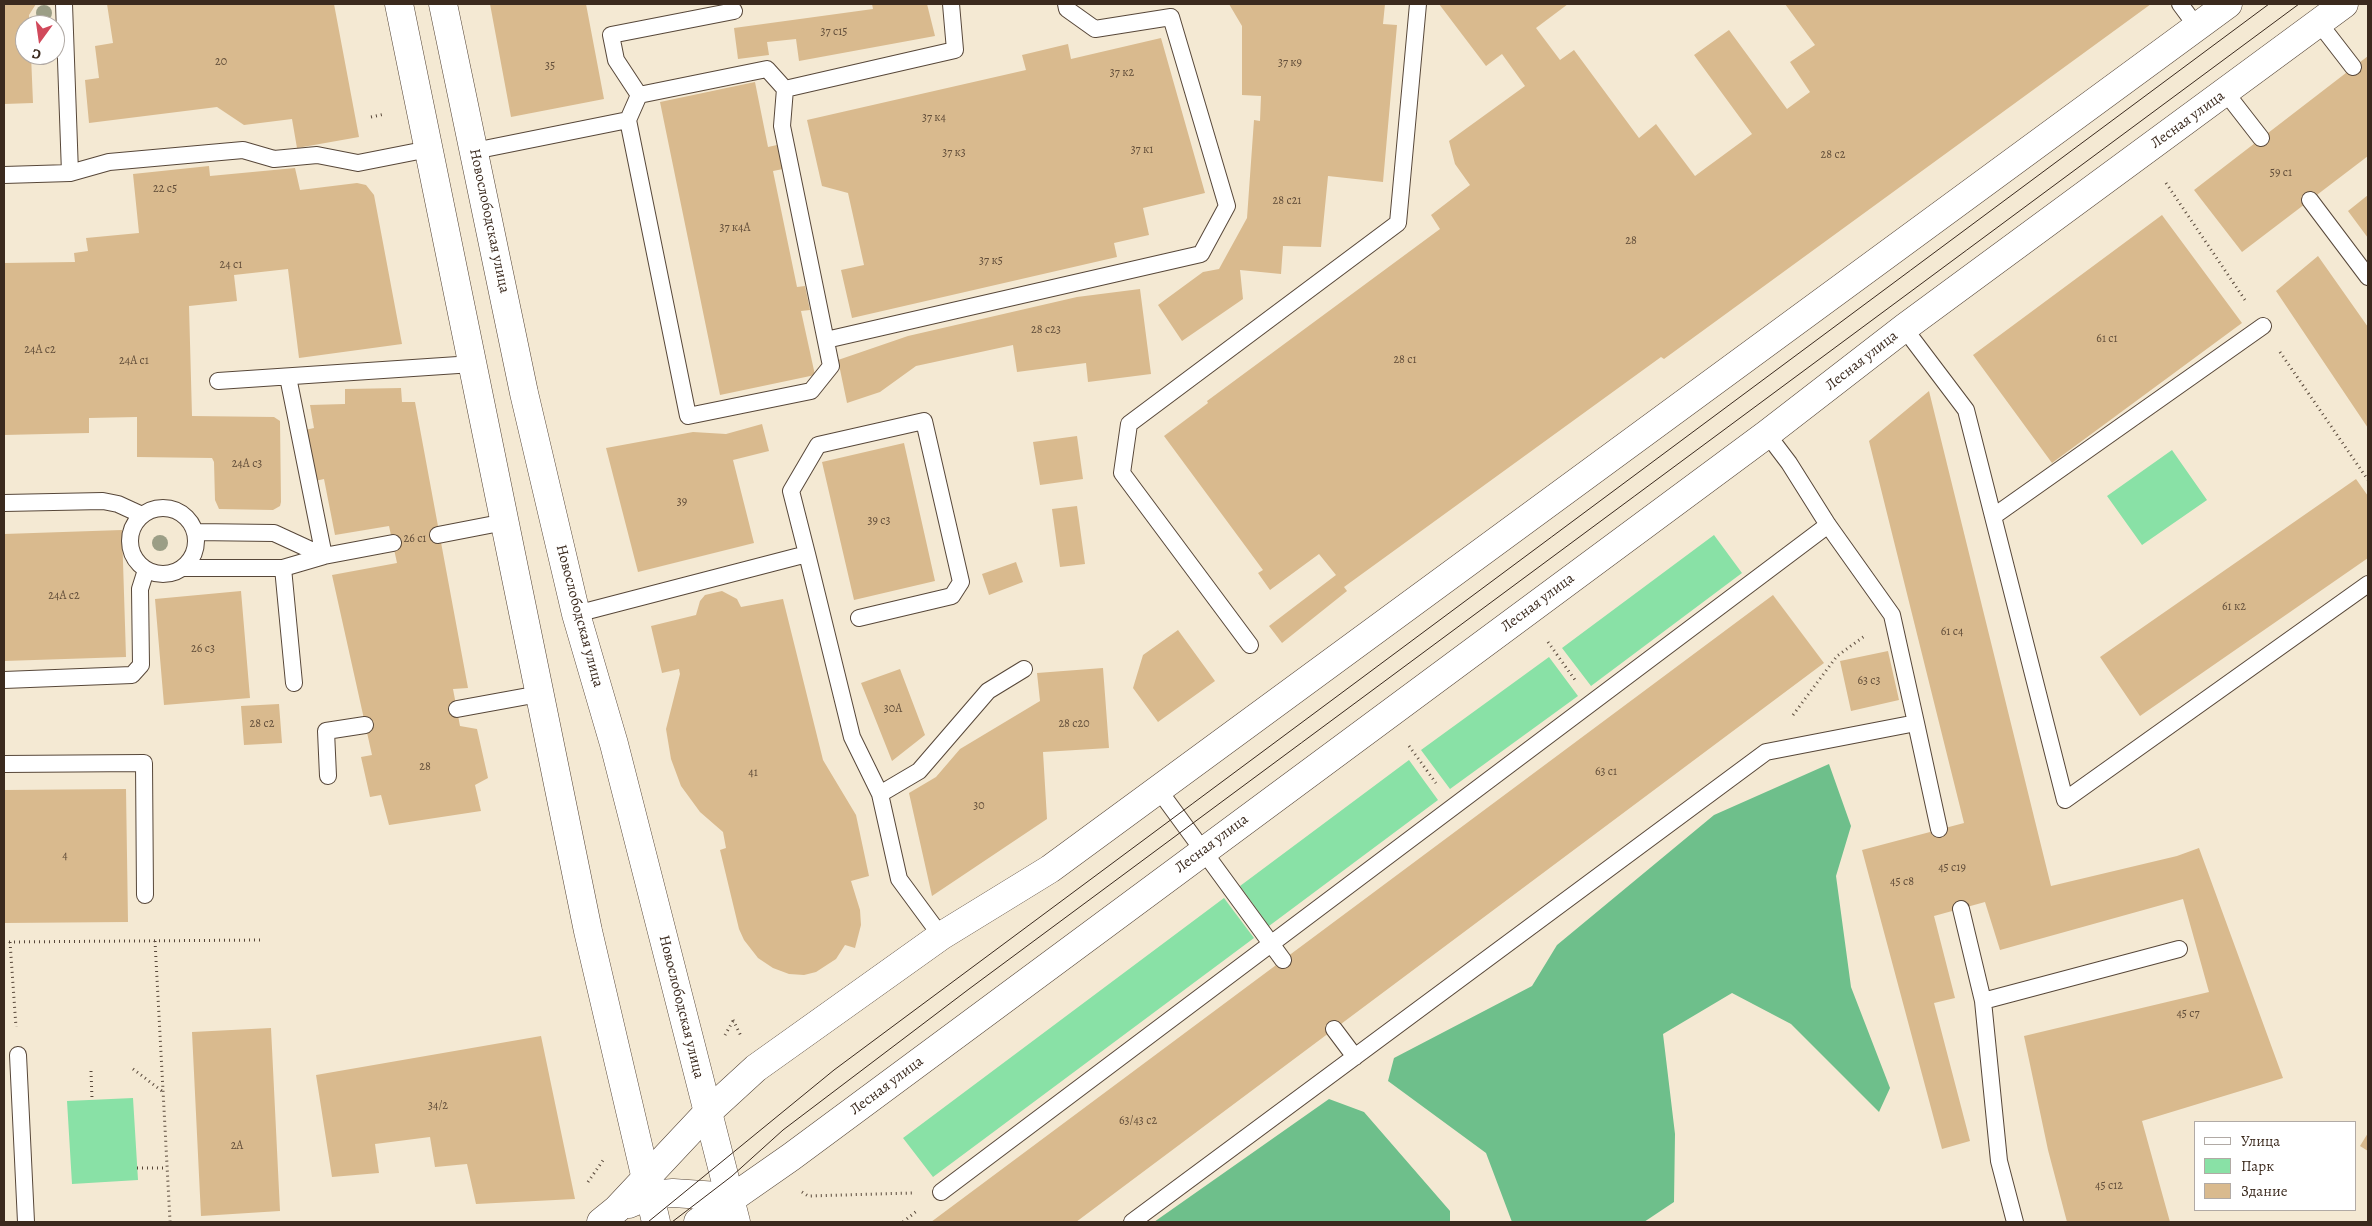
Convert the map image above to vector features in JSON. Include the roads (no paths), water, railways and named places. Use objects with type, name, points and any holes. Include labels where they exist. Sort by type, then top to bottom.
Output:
[{"type":"street","points":[[399,4],[588,931],[656,1222]]},
{"type":"street","name":"Новослободская улица","points":[[443,4],[524,393],[576,614],[614,744],[733,1211]]},
{"type":"street","points":[[609,1216],[648,1187],[708,1112],[756,1068],[941,936],[1050,869],[2228,4]]},
{"type":"street","name":"Лесная улица","points":[[698,1222],[733,1211],[1204,851],[1767,434],[1904,328],[2226,93],[2344,4]]},
{"type":"street","points":[[648,1187],[718,1196],[733,1211]]},
{"type":"lane","points":[[64,4],[70,173]]},
{"type":"lane","points":[[785,89],[955,50],[951,4]]},
{"type":"lane","points":[[826,340],[1201,254],[1227,206],[1171,17],[1095,29],[1067,9],[1066,4]]},
{"type":"lane","points":[[1250,645],[1122,473],[1129,424],[1398,223],[1418,4]]},
{"type":"lane","points":[[2180,4],[2197,27]]},
{"type":"lane","points":[[639,95],[616,60],[611,36],[734,11]]},
{"type":"lane","points":[[2319,22],[2353,67]]},
{"type":"lane","points":[[767,69],[785,89],[782,126],[832,366],[811,391],[688,416],[628,120],[639,95],[767,69]]},
{"type":"lane","points":[[2226,93],[2262,138]]},
{"type":"lane","points":[[474,151],[628,120]]},
{"type":"lane","points":[[4,175],[70,173],[109,162],[243,150],[274,159],[317,155],[358,163],[429,149]]},
{"type":"lane","points":[[2310,200],[2368,277]]},
{"type":"lane","points":[[1994,516],[2263,326]]},
{"type":"lane","points":[[1904,328],[1966,410],[2065,800],[2368,584]]},
{"type":"lane","points":[[218,381],[473,364]]},
{"type":"lane","points":[[288,377],[324,556]]},
{"type":"lane","points":[[859,618],[952,596],[961,582],[924,421],[818,446],[791,491],[852,737],[880,794],[899,879],[941,936]]},
{"type":"lane","points":[[1767,434],[1789,463],[1828,525],[1892,615],[1939,829]]},
{"type":"lane","points":[[4,503],[103,501],[118,504],[142,515]]},
{"type":"lane","points":[[166,508],[179,512],[189,520],[195,532],[194,552],[189,562],[170,574],[158,574],[146,570],[136,562],[131,550],[130,537],[133,525],[142,515],[154,509],[166,508]]},
{"type":"lane","points":[[438,535],[505,522]]},
{"type":"lane","points":[[941,1192],[1828,525]]},
{"type":"lane","points":[[195,532],[274,533],[324,556]]},
{"type":"lane","points":[[182,568],[283,568],[324,556],[393,543]]},
{"type":"lane","points":[[576,614],[807,554]]},
{"type":"lane","points":[[283,568],[294,683]]},
{"type":"lane","points":[[4,680],[132,675],[141,665],[140,589],[146,570]]},
{"type":"lane","points":[[880,794],[919,771],[988,691],[1024,669]]},
{"type":"lane","points":[[457,709],[539,694]]},
{"type":"lane","points":[[1132,1222],[1766,752],[1916,723]]},
{"type":"lane","points":[[328,776],[326,731],[365,725]]},
{"type":"lane","points":[[4,764],[144,763],[146,894]]},
{"type":"lane","points":[[1158,789],[1284,960]]},
{"type":"lane","points":[[1961,909],[1983,1001],[1999,1161],[2015,1222]]},
{"type":"lane","points":[[1983,1001],[2179,949]]},
{"type":"lane","points":[[1334,1029],[1355,1057]]},
{"type":"lane","points":[[18,1056],[26,1222]]},
{"type":"tram line","points":[[648,1222],[834,1070],[2269,4]]},
{"type":"tram line","points":[[672,1222],[732,1176],[783,1130],[969,989],[2299,4]]}]
